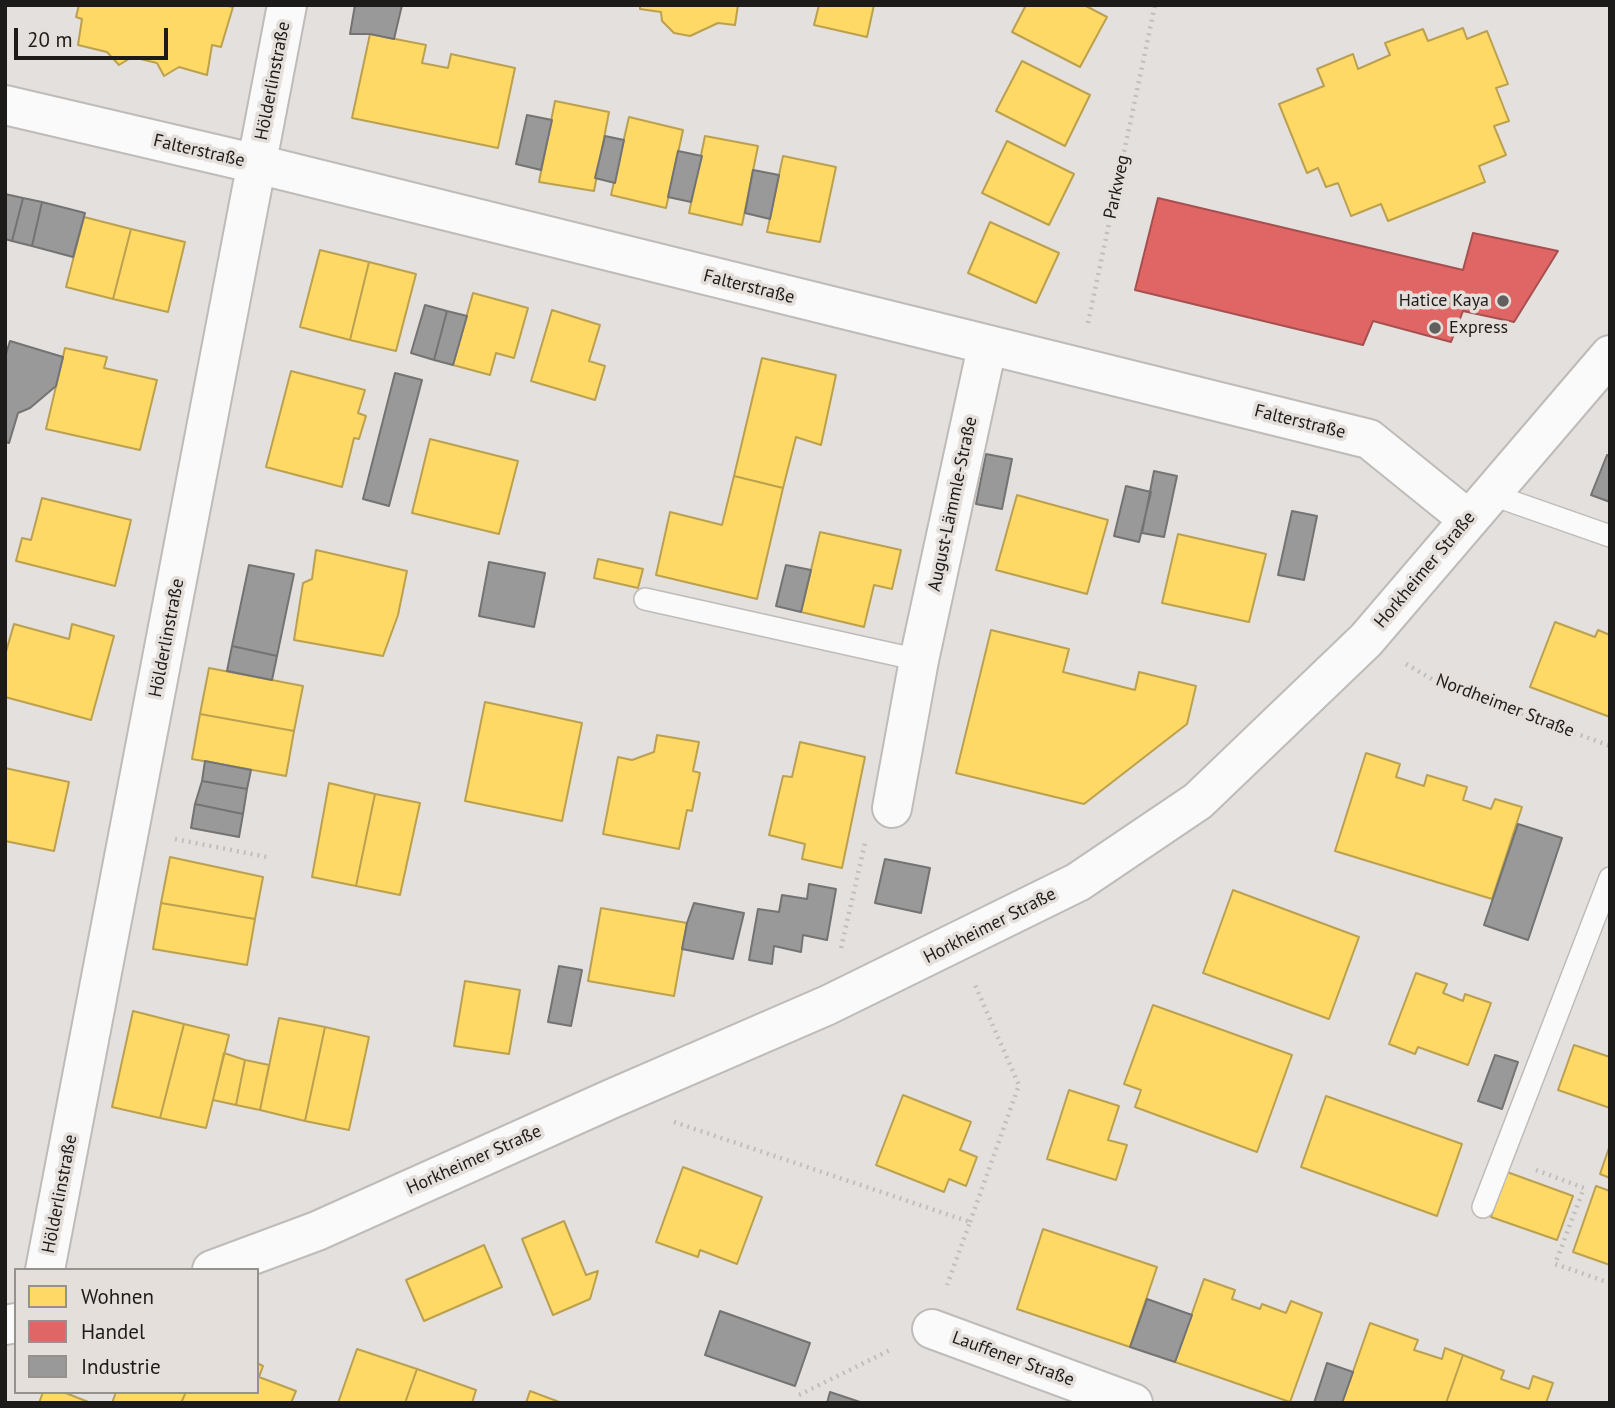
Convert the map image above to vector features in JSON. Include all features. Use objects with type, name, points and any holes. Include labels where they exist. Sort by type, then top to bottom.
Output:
[{"type":"street","name":"Hölderlinstraße","points":[[45,1268],[287,5]]},
{"type":"street","name":"Falterstraße","points":[[5,105],[257,164],[987,347],[1369,439],[1479,507]]},
{"type":"street","name":"August-Lämmle-Straße","points":[[892,808],[919,660],[987,347]]},
{"type":"street","name":"Horkheimer Straße","points":[[217,1268],[317,1231],[828,1005],[1078,882],[1198,801],[1366,640],[1610,355]]},
{"type":"street","name":"Lauffener Straße","points":[[932,1329],[1133,1403]]},
{"type":"lane","points":[[1479,507],[1610,536]]},
{"type":"lane","points":[[645,599],[919,660]]},
{"type":"lane","points":[[1483,1207],[1610,878]]},
{"type":"path","name":"Parkweg","points":[[1078,369],[1155,5]]},
{"type":"path","name":"Nordheimer Straße","points":[[1366,640],[1435,681],[1610,746]]},
{"type":"path","points":[[828,1005],[867,832],[892,808]]},
{"type":"path","points":[[130,830],[267,857]]},
{"type":"path","points":[[799,1395],[932,1329],[1019,1085],[956,943]]},
{"type":"path","points":[[611,1099],[970,1222]]},
{"type":"path","points":[[1502,1158],[1584,1188],[1555,1264],[1610,1283]]},
{"type":"building: Wohnen","points":[[79,5],[233,7],[221,47],[212,45],[207,75],[179,67],[164,76],[157,63],[132,57],[119,65],[107,52],[78,45],[82,19],[76,17]]},
{"type":"building: Wohnen","points":[[640,5],[738,5],[735,25],[718,23],[690,36],[674,33],[662,21],[661,12],[640,9]]},
{"type":"building: Wohnen","points":[[819,5],[874,5],[867,37],[814,25]]},
{"type":"building: Wohnen","points":[[1026,5],[1084,5],[1107,17],[1080,67],[1012,32]]},
{"type":"building: Wohnen","points":[[1463,28],[1467,39],[1487,31],[1508,84],[1496,88],[1509,121],[1494,126],[1506,155],[1479,166],[1485,182],[1388,221],[1381,204],[1351,216],[1338,183],[1326,187],[1318,168],[1307,173],[1279,104],[1324,86],[1317,69],[1353,54],[1358,69],[1390,55],[1385,43],[1423,29],[1428,41]]},
{"type":"building: Wohnen","points":[[370,34],[426,45],[422,63],[448,68],[451,54],[515,68],[498,148],[352,118]]},
{"type":"building: Wohnen","points":[[1022,61],[1090,95],[1065,146],[996,111]]},
{"type":"building: Wohnen","points":[[555,101],[609,112],[594,191],[539,182]]},
{"type":"building: Wohnen","points":[[629,117],[683,130],[666,208],[611,195]]},
{"type":"building: Wohnen","points":[[705,136],[758,146],[742,225],[689,213]]},
{"type":"building: Wohnen","points":[[1007,141],[1074,174],[1049,225],[982,193]]},
{"type":"building: Wohnen","points":[[783,156],[836,167],[820,242],[767,232]]},
{"type":"building: Wohnen","points":[[84,217],[131,229],[113,299],[66,287]]},
{"type":"building: Wohnen","points":[[990,222],[1059,253],[1036,303],[968,273]]},
{"type":"building: Wohnen","points":[[131,229],[185,242],[168,312],[113,299]]},
{"type":"building: Wohnen","points":[[320,250],[369,262],[350,340],[300,327]]},
{"type":"building: Wohnen","points":[[369,262],[416,274],[396,351],[350,340]]},
{"type":"building: Wohnen","points":[[473,293],[528,308],[514,358],[496,353],[490,375],[453,365]]},
{"type":"building: Wohnen","points":[[552,310],[600,325],[589,361],[605,366],[595,400],[531,381]]},
{"type":"building: Wohnen","points":[[65,348],[107,357],[104,368],[157,380],[140,450],[46,429]]},
{"type":"building: Wohnen","points":[[762,358],[836,375],[821,445],[796,437],[783,488],[734,476]]},
{"type":"building: Wohnen","points":[[291,371],[365,390],[358,413],[366,416],[359,439],[354,438],[342,487],[266,467]]},
{"type":"building: Wohnen","points":[[430,439],[518,461],[499,534],[412,513]]},
{"type":"building: Wohnen","points":[[734,476],[783,488],[757,599],[656,575],[670,512],[722,525]]},
{"type":"building: Wohnen","points":[[1017,495],[1108,520],[1087,594],[996,570]]},
{"type":"building: Wohnen","points":[[42,498],[131,520],[115,586],[16,561],[22,538],[31,540]]},
{"type":"building: Wohnen","points":[[820,532],[901,550],[892,589],[874,585],[864,627],[801,612]]},
{"type":"building: Wohnen","points":[[1178,534],[1266,554],[1249,622],[1162,603]]},
{"type":"building: Wohnen","points":[[316,550],[407,571],[398,615],[383,656],[294,640],[303,583],[312,579]]},
{"type":"building: Wohnen","points":[[598,559],[643,569],[638,588],[594,578]]},
{"type":"building: Wohnen","points":[[1555,622],[1595,637],[1598,630],[1610,635],[1610,717],[1530,687]]},
{"type":"building: Wohnen","points":[[14,624],[69,639],[72,624],[114,636],[91,720],[5,697],[5,655]]},
{"type":"building: Wohnen","points":[[991,630],[1069,649],[1063,672],[1135,690],[1139,672],[1196,686],[1187,724],[1084,804],[956,773]]},
{"type":"building: Wohnen","points":[[209,668],[303,686],[294,731],[200,714]]},
{"type":"building: Wohnen","points":[[485,702],[582,723],[562,821],[465,801]]},
{"type":"building: Wohnen","points":[[200,714],[294,731],[286,776],[192,759]]},
{"type":"building: Wohnen","points":[[657,735],[699,742],[693,771],[700,773],[692,811],[687,810],[679,849],[603,834],[618,757],[632,760],[654,752]]},
{"type":"building: Wohnen","points":[[800,742],[865,757],[842,868],[802,859],[805,844],[769,835],[783,776],[792,777]]},
{"type":"building: Wohnen","points":[[1366,753],[1400,764],[1396,777],[1424,786],[1427,775],[1467,787],[1463,800],[1491,809],[1495,799],[1522,807],[1492,899],[1335,851]]},
{"type":"building: Wohnen","points":[[5,768],[69,782],[54,851],[5,841]]},
{"type":"building: Wohnen","points":[[329,783],[375,794],[356,886],[312,877]]},
{"type":"building: Wohnen","points":[[375,794],[420,803],[400,895],[356,886]]},
{"type":"building: Wohnen","points":[[170,857],[263,877],[255,919],[161,903]]},
{"type":"building: Wohnen","points":[[1233,890],[1359,937],[1329,1019],[1203,973]]},
{"type":"building: Wohnen","points":[[161,903],[255,919],[247,965],[153,949]]},
{"type":"building: Wohnen","points":[[601,908],[687,923],[674,996],[588,981]]},
{"type":"building: Wohnen","points":[[1416,973],[1447,984],[1443,993],[1463,1001],[1465,994],[1491,1003],[1468,1065],[1418,1047],[1415,1054],[1389,1044]]},
{"type":"building: Wohnen","points":[[465,981],[520,990],[509,1054],[454,1046]]},
{"type":"building: Wohnen","points":[[1153,1005],[1292,1055],[1257,1152],[1135,1107],[1141,1090],[1124,1084]]},
{"type":"building: Wohnen","points":[[133,1011],[184,1024],[160,1118],[112,1107]]},
{"type":"building: Wohnen","points":[[279,1018],[325,1027],[305,1121],[260,1110]]},
{"type":"building: Wohnen","points":[[184,1024],[229,1035],[206,1128],[160,1118]]},
{"type":"building: Wohnen","points":[[325,1027],[369,1037],[349,1130],[305,1121]]},
{"type":"building: Wohnen","points":[[1574,1045],[1610,1057],[1610,1108],[1558,1090]]},
{"type":"building: Wohnen","points":[[224,1053],[245,1060],[236,1105],[213,1100]]},
{"type":"building: Wohnen","points":[[245,1060],[269,1065],[260,1110],[236,1105]]},
{"type":"building: Wohnen","points":[[1069,1090],[1119,1106],[1108,1140],[1127,1145],[1116,1180],[1047,1159]]},
{"type":"building: Wohnen","points":[[903,1095],[971,1122],[960,1150],[977,1157],[966,1186],[949,1179],[944,1192],[876,1165]]},
{"type":"building: Wohnen","points":[[1326,1096],[1462,1144],[1437,1216],[1301,1167]]},
{"type":"building: Wohnen","points":[[1610,1145],[1610,1178],[1600,1174]]},
{"type":"building: Wohnen","points":[[683,1167],[762,1197],[737,1264],[700,1250],[698,1257],[656,1242]]},
{"type":"building: Wohnen","points":[[1507,1172],[1573,1196],[1557,1240],[1491,1217]]},
{"type":"building: Wohnen","points":[[1596,1186],[1610,1191],[1610,1265],[1573,1252]]},
{"type":"building: Wohnen","points":[[564,1221],[586,1275],[598,1271],[590,1299],[553,1315],[522,1239]]},
{"type":"building: Wohnen","points":[[1043,1229],[1157,1267],[1130,1347],[1017,1309]]},
{"type":"building: Wohnen","points":[[484,1245],[502,1287],[424,1321],[406,1280]]},
{"type":"building: Wohnen","points":[[1204,1279],[1235,1290],[1232,1299],[1260,1309],[1262,1304],[1286,1313],[1291,1301],[1322,1313],[1290,1402],[1175,1362]]},
{"type":"building: Wohnen","points":[[1370,1323],[1418,1340],[1414,1350],[1442,1359],[1445,1348],[1463,1355],[1446,1403],[1342,1403]]},
{"type":"building: Wohnen","points":[[357,1349],[417,1369],[405,1403],[338,1403]]},
{"type":"building: Wohnen","points":[[1463,1355],[1504,1371],[1501,1379],[1529,1389],[1533,1376],[1553,1383],[1546,1403],[1446,1403]]},
{"type":"building: Wohnen","points":[[417,1369],[476,1390],[472,1403],[405,1403]]},
{"type":"building: Wohnen","points":[[259,1377],[296,1391],[291,1403],[181,1403],[185,1394],[259,1394]]},
{"type":"building: Wohnen","points":[[530,1391],[562,1403],[526,1403]]},
{"type":"building: Wohnen","points":[[42,1394],[68,1394],[91,1403],[39,1403]]},
{"type":"building: Wohnen","points":[[115,1394],[185,1394],[181,1403],[112,1403]]},
{"type":"building: Handel","points":[[1158,198],[1463,270],[1473,233],[1558,251],[1514,322],[1463,311],[1451,342],[1373,321],[1363,345],[1135,290]]},
{"type":"building: Industrie","points":[[355,5],[402,5],[394,39],[370,34],[350,34]]},
{"type":"building: Industrie","points":[[527,115],[552,120],[541,170],[516,164]]},
{"type":"building: Industrie","points":[[605,136],[624,140],[615,183],[595,178]]},
{"type":"building: Industrie","points":[[678,151],[702,156],[691,202],[668,197]]},
{"type":"building: Industrie","points":[[753,170],[779,175],[770,219],[745,213]]},
{"type":"building: Industrie","points":[[5,194],[23,198],[12,241],[5,239]]},
{"type":"building: Industrie","points":[[23,198],[42,202],[32,246],[12,241]]},
{"type":"building: Industrie","points":[[42,202],[85,213],[73,257],[32,246]]},
{"type":"building: Industrie","points":[[425,305],[447,311],[434,360],[411,353]]},
{"type":"building: Industrie","points":[[447,311],[467,316],[453,365],[434,360]]},
{"type":"building: Industrie","points":[[10,341],[63,357],[56,386],[30,408],[18,413],[9,443],[5,442],[5,357]]},
{"type":"building: Industrie","points":[[395,373],[422,380],[389,506],[363,499]]},
{"type":"building: Industrie","points":[[986,454],[1012,459],[1002,509],[976,504]]},
{"type":"building: Industrie","points":[[1607,455],[1610,456],[1610,502],[1591,495]]},
{"type":"building: Industrie","points":[[1154,471],[1177,476],[1164,537],[1142,533]]},
{"type":"building: Industrie","points":[[1126,486],[1151,492],[1139,542],[1114,536]]},
{"type":"building: Industrie","points":[[1292,511],[1317,516],[1304,580],[1278,575]]},
{"type":"building: Industrie","points":[[489,562],[545,573],[534,627],[479,616]]},
{"type":"building: Industrie","points":[[249,565],[294,574],[277,656],[232,646]]},
{"type":"building: Industrie","points":[[786,565],[811,570],[801,612],[776,606]]},
{"type":"building: Industrie","points":[[232,646],[277,656],[272,680],[227,671]]},
{"type":"building: Industrie","points":[[205,761],[251,770],[247,789],[202,781]]},
{"type":"building: Industrie","points":[[202,781],[247,789],[243,814],[195,804]]},
{"type":"building: Industrie","points":[[195,804],[243,814],[239,837],[191,828]]},
{"type":"building: Industrie","points":[[1518,824],[1562,838],[1528,940],[1484,925]]},
{"type":"building: Industrie","points":[[885,859],[930,868],[921,913],[875,903]]},
{"type":"building: Industrie","points":[[809,884],[836,889],[827,940],[803,935],[801,952],[774,946],[772,964],[749,960],[758,909],[779,912],[782,895],[807,899]]},
{"type":"building: Industrie","points":[[694,903],[744,913],[733,959],[682,949]]},
{"type":"building: Industrie","points":[[559,966],[582,970],[571,1026],[548,1022]]},
{"type":"building: Industrie","points":[[1495,1055],[1518,1062],[1502,1109],[1478,1101]]},
{"type":"building: Industrie","points":[[1147,1299],[1192,1315],[1175,1362],[1130,1347]]},
{"type":"building: Industrie","points":[[720,1311],[810,1343],[795,1386],[705,1355]]},
{"type":"building: Industrie","points":[[1327,1363],[1353,1372],[1342,1403],[1314,1403]]},
{"type":"building: Industrie","points":[[830,1392],[863,1403],[827,1403]]},
{"type":"place","name":"Hatice Kaya","points":[[1503,301]]},
{"type":"place","name":"Express","points":[[1435,328]]}]
